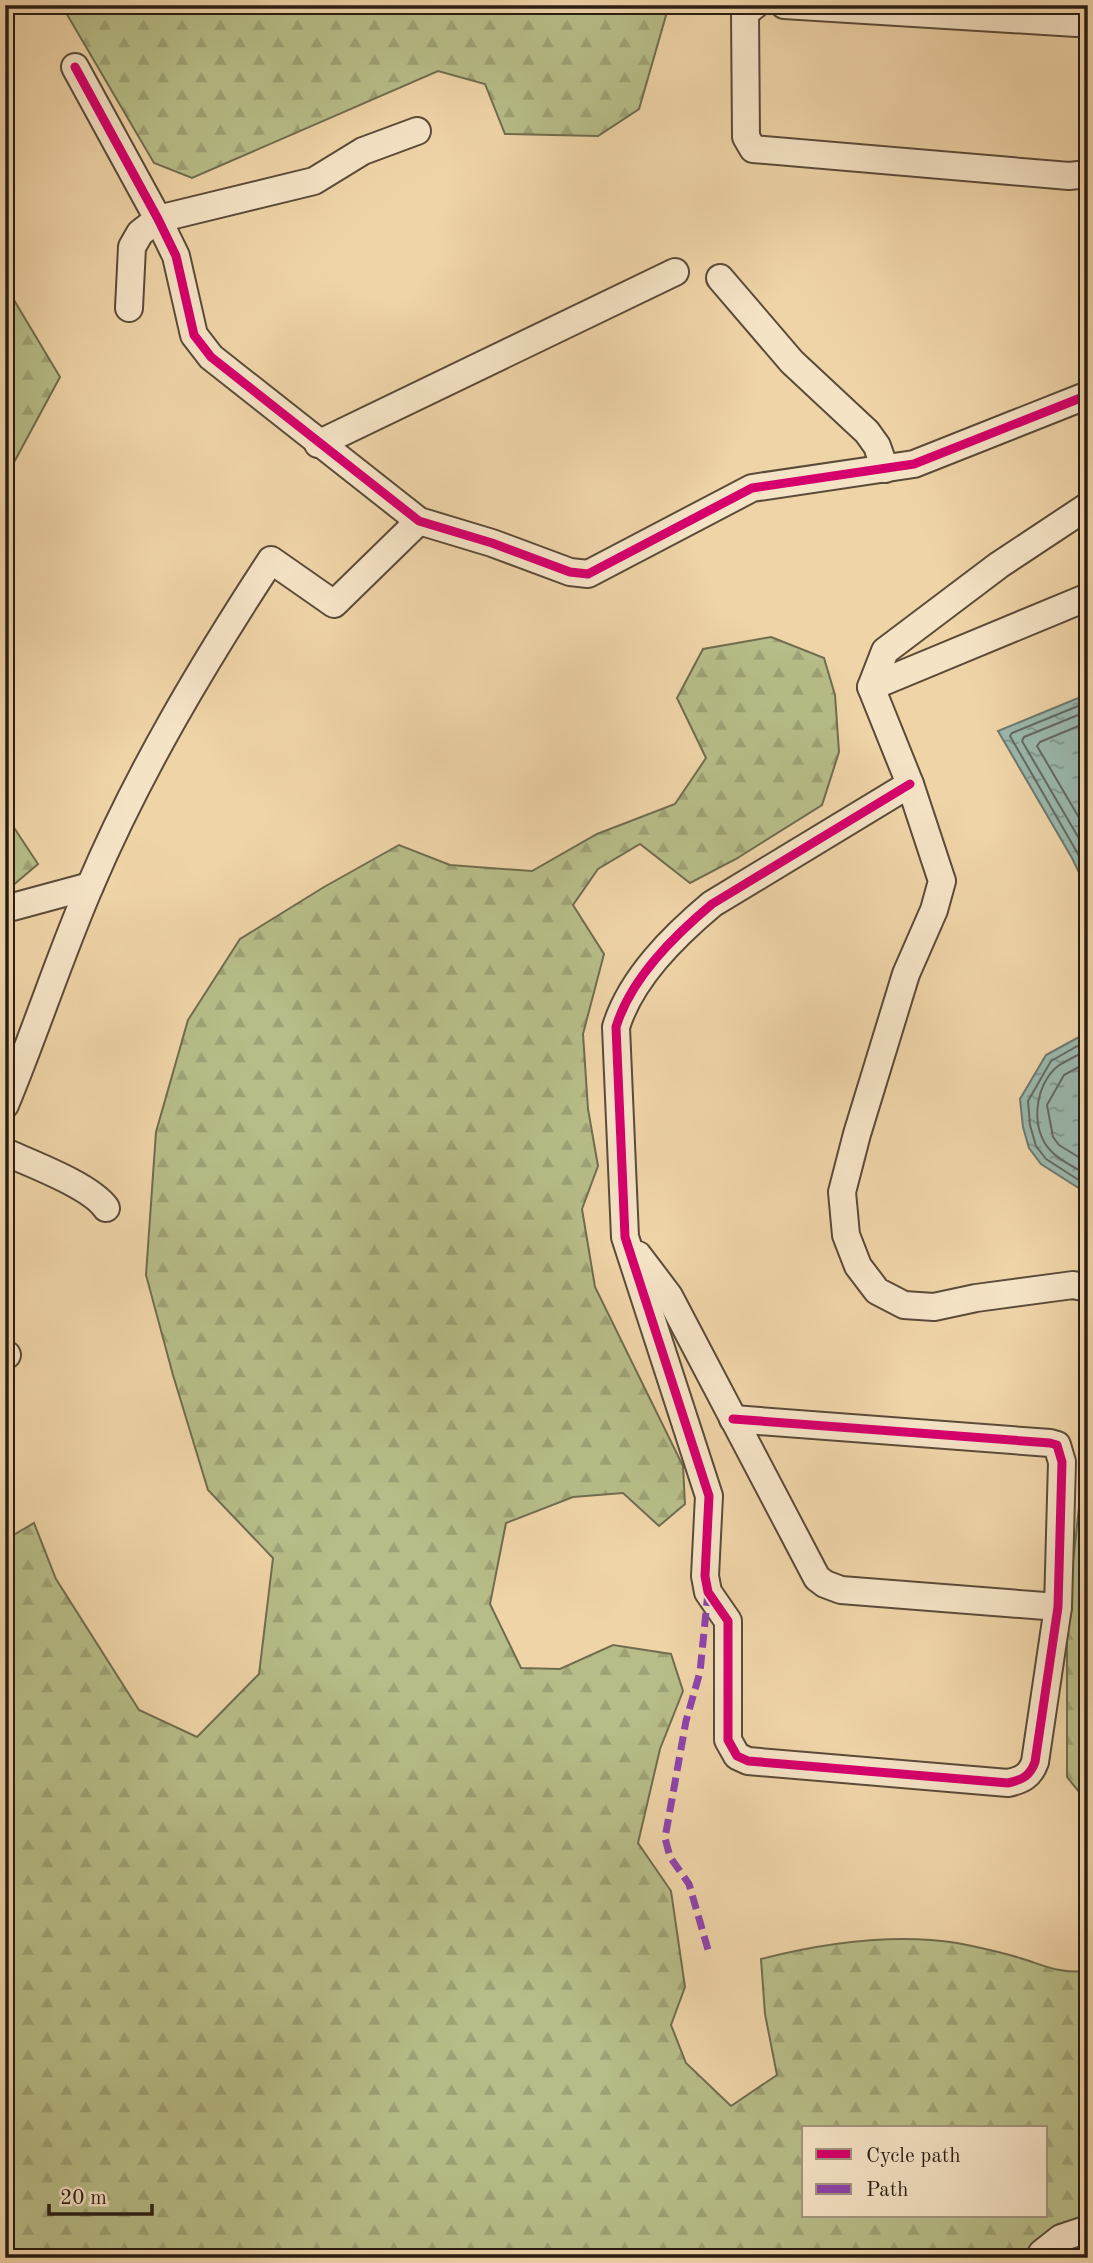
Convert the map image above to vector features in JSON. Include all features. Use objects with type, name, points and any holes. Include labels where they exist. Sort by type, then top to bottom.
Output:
[{"type":"street","points":[[755,5],[745,13],[746,137],[754,149],[1069,176],[1088,174]]},
{"type":"street","points":[[784,5],[1062,22],[1088,21]]},
{"type":"street","points":[[75,67],[176,256],[194,335],[211,357],[318,444],[419,520],[570,572],[588,574],[752,488],[914,464],[1088,395]]},
{"type":"street","points":[[129,308],[134,240],[158,219],[314,181],[363,151],[416,131]]},
{"type":"street","points":[[318,444],[674,272]]},
{"type":"street","points":[[720,278],[792,362],[867,432],[877,446],[885,469]]},
{"type":"street","points":[[1088,506],[999,565],[885,651],[871,687],[910,784],[942,881],[934,910],[906,974],[842,1192],[846,1235],[858,1266],[877,1291],[904,1305],[934,1307],[976,1298],[1073,1285],[1088,1288]]},
{"type":"street","points":[[5,1105],[90,886],[139,782],[191,686],[271,560],[334,604],[419,520]]},
{"type":"street","points":[[871,687],[1088,597]]},
{"type":"street","points":[[733,1419],[1050,1443],[1057,1446],[1062,1462],[1058,1607],[1035,1762],[1031,1772],[1018,1781],[1007,1783],[748,1761],[737,1756],[728,1740],[727,1620],[708,1592],[705,1576],[709,1496],[625,1237],[616,1027],[622,1007],[652,965],[684,928],[712,904],[910,784]]},
{"type":"street","points":[[5,909],[90,886]]},
{"type":"street","points":[[5,1152],[85,1189],[100,1198],[106,1208]]},
{"type":"street","points":[[625,1237],[669,1296],[817,1578],[841,1590],[1058,1607]]},
{"type":"street","points":[[1042,2253],[1061,2238],[1088,2229]]},
{"type":"green space","points":[[47,5],[669,5],[639,109],[598,136],[505,134],[485,84],[438,71],[192,178],[154,163],[65,11]]},
{"type":"green space","points":[[5,285],[60,377],[5,479]]},
{"type":"green space","points":[[771,637],[824,658],[835,695],[839,752],[822,805],[736,859],[690,883],[640,844],[598,869],[573,905],[604,954],[583,1034],[588,1109],[598,1166],[582,1209],[595,1287],[683,1466],[685,1504],[659,1526],[623,1493],[573,1497],[506,1523],[490,1604],[521,1668],[560,1669],[613,1645],[671,1654],[683,1691],[660,1749],[638,1843],[671,1891],[685,1987],[671,2025],[686,2063],[731,2106],[777,2075],[765,2014],[761,1959],[834,1944],[908,1939],[957,1943],[1061,1970],[1088,1971],[1088,2258],[5,2258],[5,1540],[34,1523],[56,1579],[139,1710],[197,1737],[259,1674],[273,1558],[208,1490],[146,1275],[156,1132],[188,1020],[240,939],[399,845],[450,865],[532,871],[597,834],[675,804],[706,758],[677,698],[703,649]]},
{"type":"green space","points":[[5,814],[38,864],[5,892]]},
{"type":"green space","points":[[1086,1442],[1088,1803],[1067,1777],[1067,1618]]},
{"type":"water","points":[[1088,694],[1088,891],[1072,858],[998,731]]},
{"type":"water","points":[[1088,1032],[1088,1194],[1041,1164],[1029,1148],[1023,1127],[1020,1099],[1046,1055]]},
{"type":"marked path","points":[[708,1592],[700,1672],[686,1721],[665,1838],[670,1857],[689,1884],[709,1953]]},
{"type":"marked path","points":[[1042,2253],[1042,2258]]},
{"type":"cycle path","points":[[75,67],[176,256],[194,335],[211,357],[419,521],[492,543],[570,572],[588,574],[752,488],[914,464],[1088,395]]},
{"type":"cycle path","points":[[733,1419],[1057,1445],[1062,1462],[1058,1607],[1035,1762],[1025,1777],[1008,1783],[748,1761],[737,1756],[728,1740],[728,1621],[708,1592],[705,1576],[709,1496],[625,1237],[616,1027],[632,992],[655,959],[712,904],[910,784]]}]
